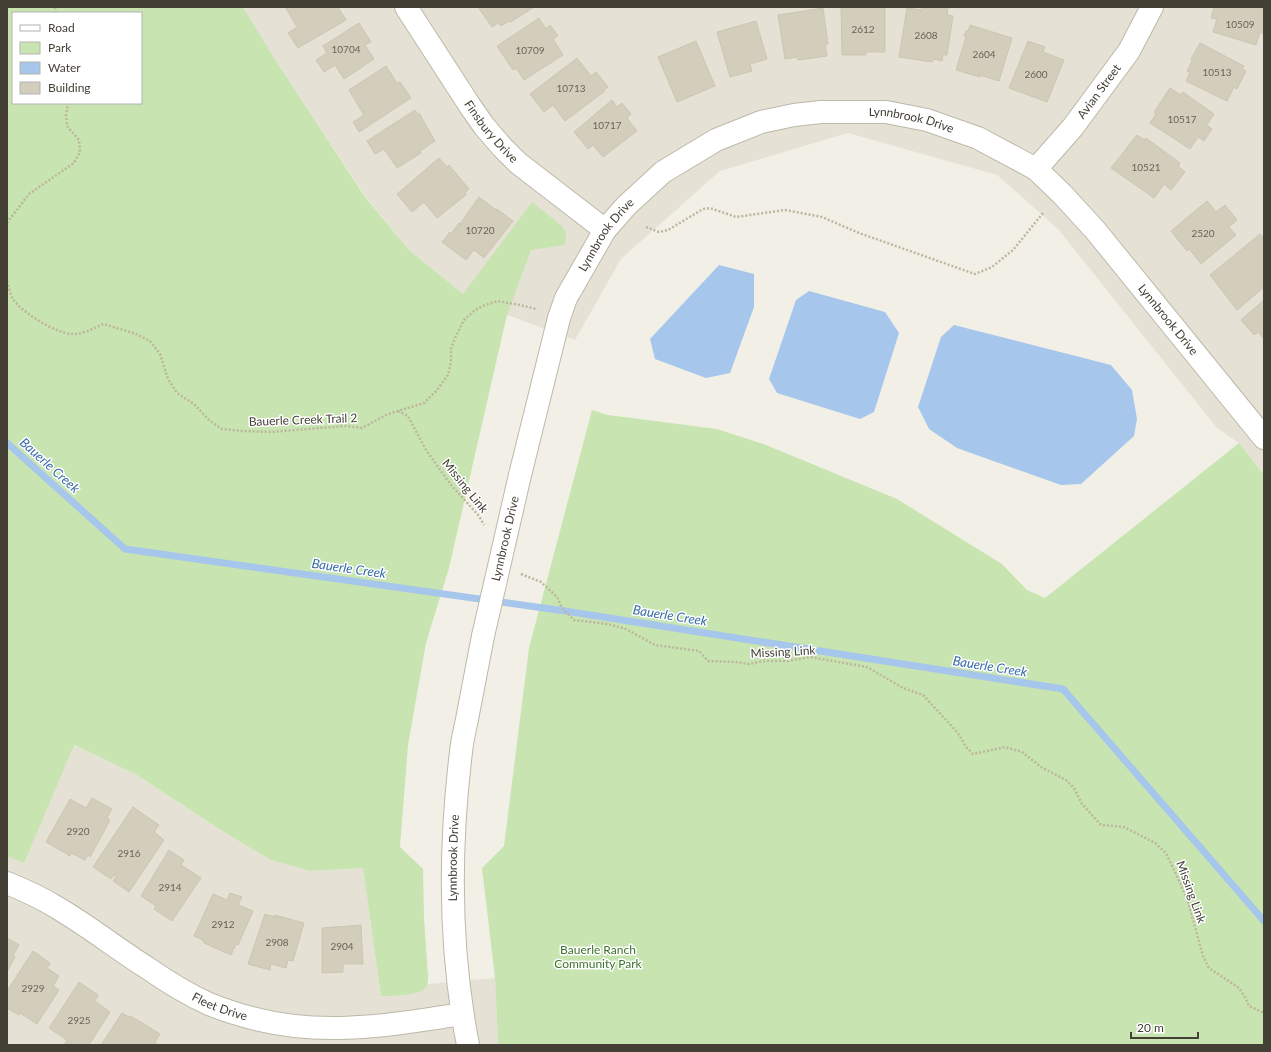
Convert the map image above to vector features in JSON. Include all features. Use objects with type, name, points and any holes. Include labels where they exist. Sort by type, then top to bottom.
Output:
[{"type":"street","name":"Finsbury Drive","points":[[406,7],[470,106],[484,126],[502,147],[524,168],[605,230]]},
{"type":"street","name":"Avian Street","points":[[1036,169],[1073,126],[1129,51],[1152,7]]},
{"type":"street","name":"Lynnbrook Drive","points":[[468,1045],[456,973],[452,870],[456,801],[461,751],[483,636],[520,475],[559,318],[566,298],[605,230],[626,206],[663,172],[716,140],[761,122],[794,115],[821,112],[886,112],[927,120],[978,138],[1036,169],[1062,194],[1095,230],[1264,438]]},
{"type":"street","name":"Fleet Drive","points":[[7,883],[33,894],[56,907],[147,968],[185,991],[210,1004],[260,1021],[288,1026],[322,1029],[356,1028],[391,1025],[462,1014]]},
{"type":"path","points":[[7,223],[29,194],[74,163],[80,152],[79,140],[67,126],[66,116],[68,104]]},
{"type":"path","points":[[646,227],[659,232],[668,230],[703,209],[710,208],[736,217],[785,210],[822,217],[859,233],[975,274],[992,267],[1013,250],[1043,213]]},
{"type":"path","name":"Bauerle Creek Trail 2","points":[[7,281],[13,299],[30,315],[54,330],[72,334],[82,333],[104,324],[136,334],[150,341],[160,354],[168,379],[177,393],[194,404],[208,420],[222,428],[244,431],[270,432],[346,426],[362,428],[388,414],[424,403],[437,390],[448,375],[451,362],[451,348],[464,320],[475,310],[498,301],[520,304],[536,309]]},
{"type":"path","name":"Missing Link","points":[[398,411],[408,416],[426,450],[451,485],[479,516],[486,527]]},
{"type":"path","name":"Missing Link","points":[[514,573],[541,582],[557,597],[562,608],[574,620],[608,624],[626,629],[655,645],[699,652],[708,661],[749,664],[763,661],[788,661],[810,658],[867,667],[903,688],[923,695],[958,733],[966,747],[973,754],[1005,747],[1022,752],[1041,767],[1066,780],[1074,788],[1082,804],[1101,825],[1124,827],[1155,843],[1166,853],[1187,898],[1203,956],[1209,968],[1238,988],[1249,1006],[1264,1013]]},
{"type":"shaded area","points":[[243,7],[1264,7],[1264,475],[1239,443],[1217,428],[1058,229],[997,175],[848,133],[720,171],[621,259],[575,340],[507,315],[463,294],[409,250],[365,196],[278,64]]},
{"type":"shaded area","points":[[73,745],[137,775],[227,834],[271,860],[310,871],[363,868],[381,996],[425,988],[427,984],[495,978],[498,1045],[7,1045],[7,856],[24,862]]},
{"type":"green space","points":[[7,7],[243,7],[278,64],[365,197],[409,250],[463,294],[532,202],[562,226],[566,233],[565,245],[531,250],[507,315],[449,568],[426,643],[408,745],[400,847],[423,869],[428,981],[425,988],[417,993],[381,996],[363,868],[310,871],[271,860],[227,834],[137,775],[74,745],[24,863],[7,856]]},
{"type":"green space","name":"Bauerle Ranch Community Park","points":[[592,410],[608,415],[717,429],[766,445],[897,499],[1002,564],[1027,590],[1045,598],[1239,443],[1264,475],[1264,1045],[498,1045],[495,978],[482,868],[504,846],[529,648]]},
{"type":"water","points":[[719,265],[754,274],[754,307],[730,373],[706,378],[655,359],[650,339]]},
{"type":"water","points":[[809,291],[885,312],[899,333],[874,412],[860,419],[777,393],[769,379],[796,300]]},
{"type":"water","points":[[954,325],[1111,365],[1132,390],[1137,419],[1134,436],[1081,484],[1061,485],[957,448],[929,429],[918,407],[941,337]]},
{"type":"building","points":[[285,7],[338,7],[346,20],[298,48],[288,33],[297,27]]},
{"type":"building","points":[[478,7],[534,7],[511,22],[509,21],[501,26],[498,23],[492,27]]},
{"type":"building","points":[[841,7],[885,7],[885,52],[866,52],[866,55],[842,55]]},
{"type":"building","points":[[922,7],[948,7],[947,15],[953,16],[947,55],[943,55],[942,61],[933,59],[932,62],[899,57],[907,8],[922,10]]},
{"type":"building","points":[[1214,7],[1264,7],[1264,34],[1260,32],[1256,45],[1213,32],[1217,19],[1211,18]]},
{"type":"building","points":[[823,8],[828,44],[825,44],[827,56],[798,60],[797,57],[785,59],[778,15]]},
{"type":"building","points":[[539,18],[546,29],[550,25],[558,36],[553,39],[563,55],[524,80],[516,68],[513,70],[497,46]]},
{"type":"building","points":[[756,21],[767,59],[750,64],[752,71],[730,77],[717,32]]},
{"type":"building","points":[[359,23],[371,42],[365,45],[374,59],[344,79],[335,65],[324,72],[316,60],[327,53],[323,46]]},
{"type":"building","points":[[970,25],[1012,38],[999,81],[956,70],[966,37],[964,36]]},
{"type":"building","points":[[696,41],[715,86],[677,102],[658,57]]},
{"type":"building","points":[[1028,41],[1045,47],[1043,52],[1064,60],[1047,102],[1009,88]]},
{"type":"building","points":[[1200,43],[1244,66],[1242,69],[1246,71],[1237,89],[1234,87],[1227,101],[1186,81],[1190,72],[1187,71],[1192,61],[1191,59]]},
{"type":"building","points":[[577,58],[591,76],[596,72],[608,87],[604,90],[605,91],[565,121],[553,105],[544,112],[530,94]]},
{"type":"building","points":[[386,66],[397,83],[400,82],[411,98],[359,132],[353,122],[364,115],[349,90]]},
{"type":"building","points":[[1170,88],[1181,95],[1183,92],[1214,114],[1207,125],[1212,129],[1204,141],[1198,137],[1190,149],[1150,123],[1156,114],[1154,112]]},
{"type":"building","points":[[612,100],[617,107],[622,103],[631,114],[627,118],[637,131],[603,157],[593,145],[588,149],[574,132]]},
{"type":"building","points":[[415,110],[418,114],[419,113],[435,141],[420,151],[421,153],[397,168],[384,149],[375,154],[367,141]]},
{"type":"building","points":[[1137,135],[1144,140],[1146,138],[1180,163],[1178,166],[1185,172],[1171,190],[1164,184],[1154,198],[1111,168]]},
{"type":"building","points":[[439,158],[447,167],[449,165],[469,189],[465,193],[466,195],[437,218],[424,202],[412,212],[397,194]]},
{"type":"building","points":[[479,197],[513,221],[484,258],[474,250],[466,260],[442,242],[450,232],[451,234],[459,223],[460,224]]},
{"type":"building","points":[[1207,201],[1216,212],[1225,205],[1237,220],[1229,227],[1236,235],[1201,264],[1189,249],[1187,251],[1171,231]]},
{"type":"building","points":[[1260,234],[1264,238],[1264,287],[1237,310],[1210,275]]},
{"type":"building","points":[[1264,300],[1264,339],[1258,332],[1254,335],[1241,320]]},
{"type":"building","points":[[92,798],[112,809],[107,818],[110,820],[90,857],[88,855],[85,860],[71,853],[70,856],[46,842],[70,799],[86,808]]},
{"type":"building","points":[[133,807],[159,825],[154,832],[164,840],[129,892],[113,881],[116,877],[114,875],[111,879],[93,867]]},
{"type":"building","points":[[169,850],[184,860],[181,865],[201,878],[172,921],[154,909],[156,906],[141,896]]},
{"type":"building","points":[[230,893],[242,897],[238,905],[253,911],[238,945],[236,944],[231,955],[204,943],[203,940],[194,936],[213,894],[227,900]]},
{"type":"building","points":[[265,914],[275,917],[275,915],[304,923],[293,961],[288,960],[286,968],[271,964],[270,970],[248,964]]},
{"type":"building","points":[[361,925],[363,964],[343,964],[343,972],[322,973],[322,928]]},
{"type":"building","points":[[7,938],[19,945],[13,956],[15,957],[7,972]]},
{"type":"building","points":[[33,951],[50,963],[47,968],[59,976],[53,986],[59,990],[37,1024],[20,1013],[19,1015],[7,1008],[7,991]]},
{"type":"building","points":[[79,982],[98,995],[95,1001],[110,1012],[89,1045],[64,1045],[67,1040],[49,1028]]},
{"type":"building","points":[[122,1013],[129,1017],[130,1016],[160,1034],[155,1042],[157,1044],[101,1045]]},
{"type":"waterway","name":"Bauerle Creek","points":[[7,443],[125,549],[565,611],[1063,689],[1264,921]]}]
